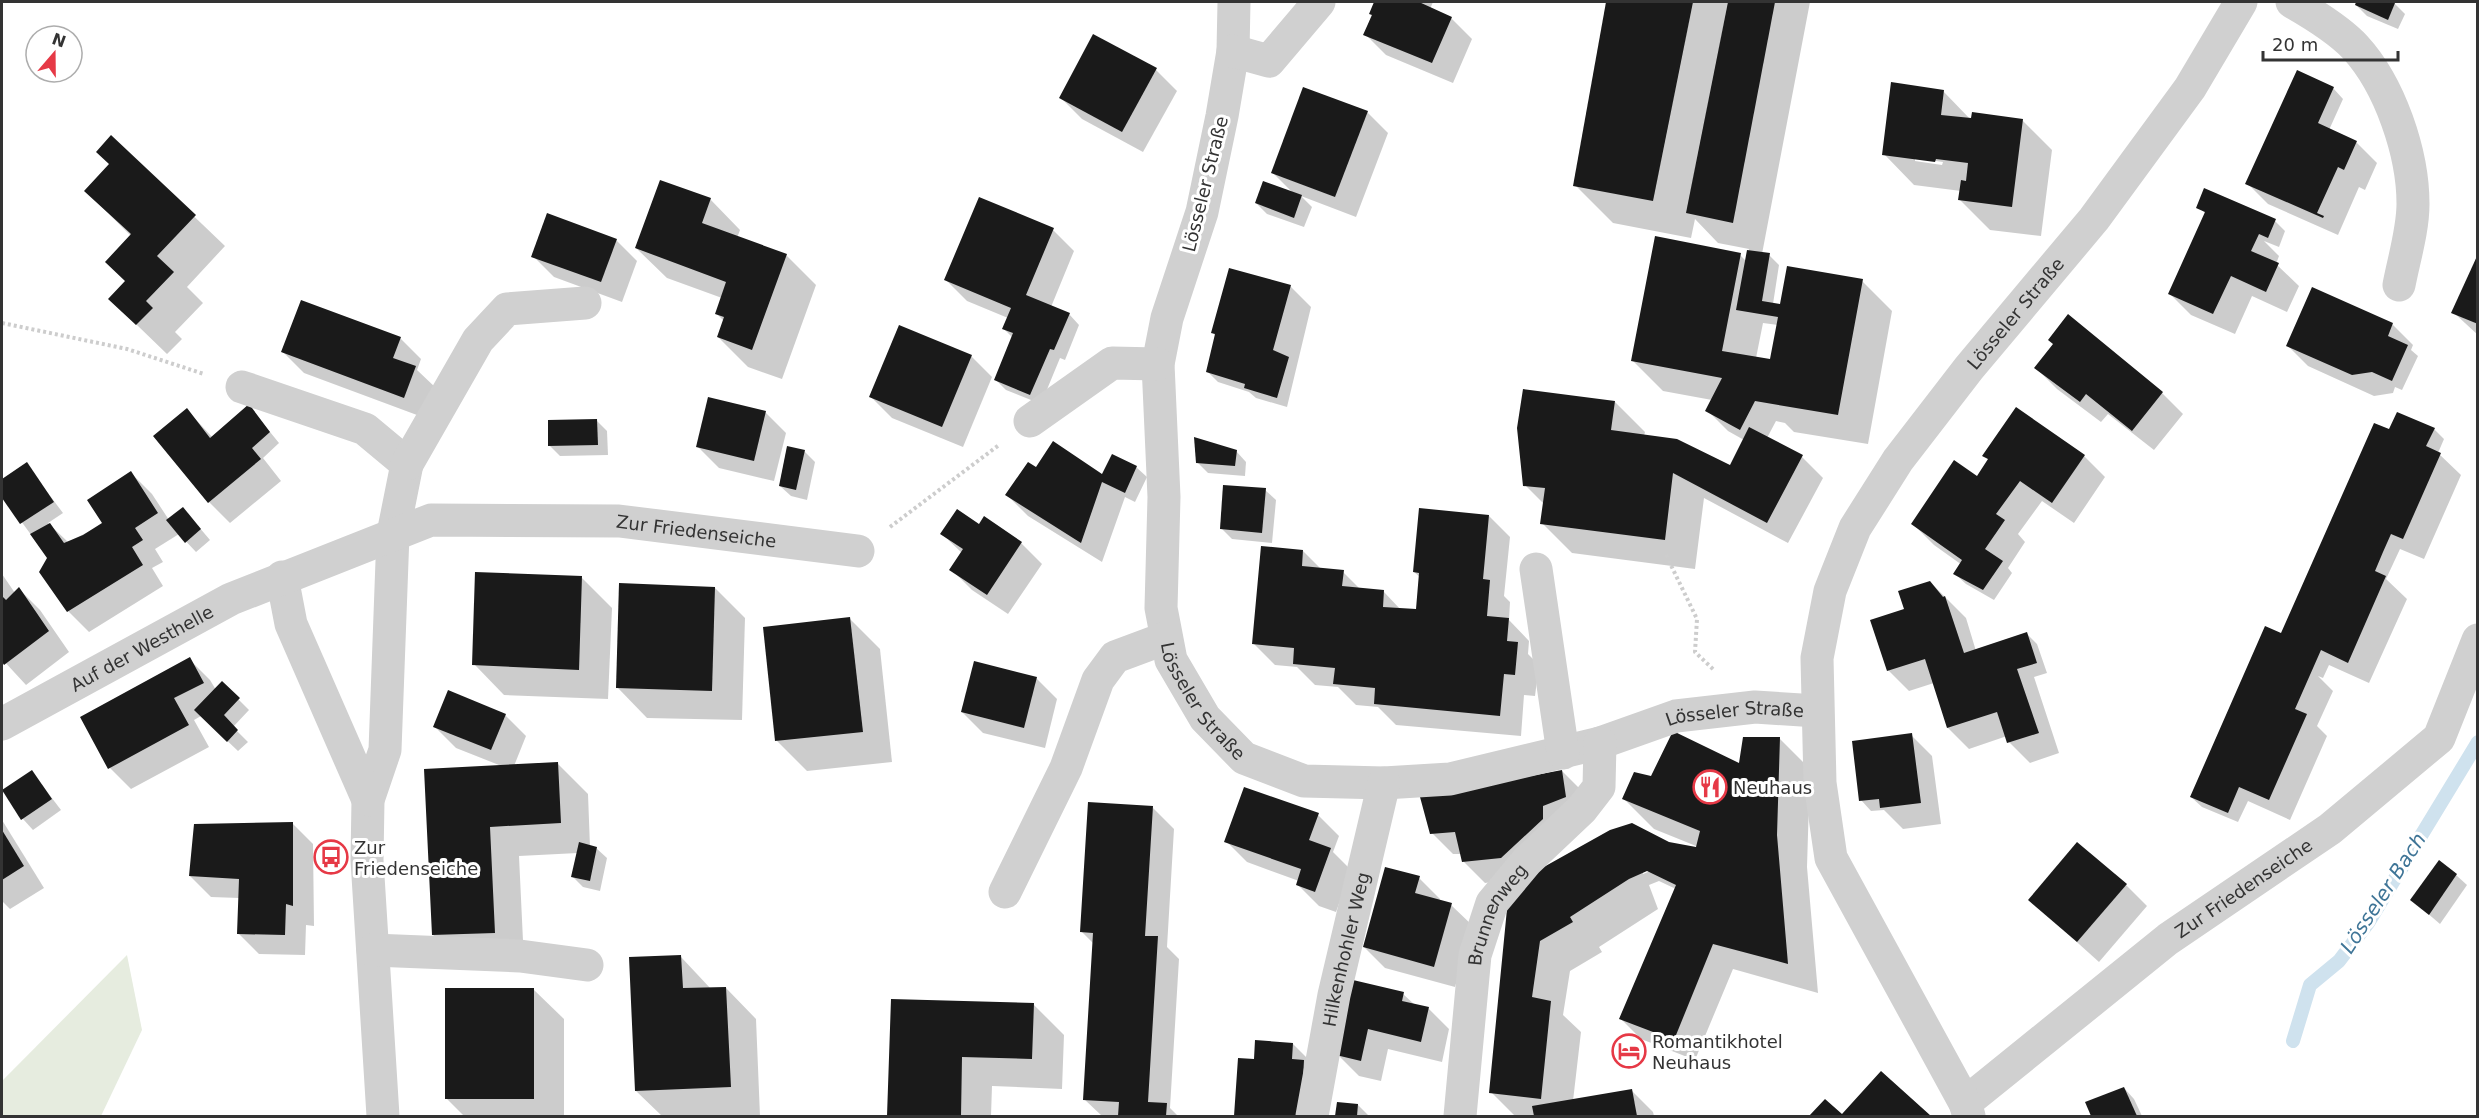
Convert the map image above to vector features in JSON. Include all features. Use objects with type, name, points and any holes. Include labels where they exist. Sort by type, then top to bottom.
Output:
[{"type":"street","name":"Lösseler Straße","points":[[1233,2],[1233,51],[1202,212],[1167,318],[1158,364],[1164,497],[1161,608],[1166,639],[1171,660],[1205,718],[1244,758],[1304,781],[1384,783],[1450,779],[1600,743],[1676,716],[1755,707],[1817,711],[1817,658],[1830,591],[1856,528],[1898,460],[1926,423],[2101,210],[2190,88],[2225,9]]},
{"type":"street","points":[[1233,51],[1269,61],[1319,2]]},
{"type":"street","points":[[2292,2],[2312,13],[2355,47],[2377,79],[2396,118],[2411,166],[2413,206],[2399,285]]},
{"type":"street","points":[[383,1116],[367,860],[368,800],[385,750],[393,534],[407,464],[478,340],[507,309],[585,303]]},
{"type":"street","points":[[1030,421],[1112,363],[1158,364]]},
{"type":"street","points":[[242,387],[364,429],[407,464]]},
{"type":"street","name":"Zur Friedenseiche","points":[[282,577],[431,520],[619,520],[858,551]]},
{"type":"street","points":[[1536,569],[1563,753]]},
{"type":"street","points":[[282,577],[291,624],[368,800]]},
{"type":"street","name":"Auf der Westhelle","points":[[2,724],[231,599],[282,577]]},
{"type":"street","points":[[1005,892],[1066,768],[1098,680],[1115,657],[1166,639]]},
{"type":"street","name":"Zur Friedenseiche","points":[[1817,711],[1820,783],[1831,858],[1967,1110],[2168,939],[2330,829],[2439,738],[2478,640]]},
{"type":"street","name":"Brunnenweg","points":[[1460,1116],[1475,955],[1492,903],[1527,861],[1582,810],[1599,787],[1600,743]]},
{"type":"street","name":"Hilkenhohler Weg","points":[[1312,1116],[1334,995],[1384,783]]},
{"type":"street","points":[[373,950],[520,956],[587,965]]},
{"type":"path","points":[[2,322],[127,349],[242,387]]},
{"type":"path","points":[[902,518],[1030,421]]},
{"type":"path","points":[[1666,555],[1697,619],[1695,652],[1755,707]]},
{"type":"shaded area","points":[[127,955],[142,1030],[101,1116],[2,1116],[2,1081]]},
{"type":"building","points":[[1374,2],[1419,2],[1452,17],[1432,63],[1363,35],[1372,15],[1369,14]]},
{"type":"building","points":[[1606,2],[1693,2],[1653,201],[1573,186]]},
{"type":"building","points":[[1728,2],[1775,2],[1733,223],[1686,213]]},
{"type":"building","points":[[2356,2],[2395,3],[2388,20],[2355,5]]},
{"type":"building","points":[[1093,34],[1157,68],[1122,132],[1059,98]]},
{"type":"building","points":[[2297,70],[2334,87],[2318,123],[2357,141],[2344,170],[2338,167],[2317,213],[2324,216],[2323,218],[2245,184]]},
{"type":"building","points":[[1891,82],[1944,90],[1941,115],[1971,118],[1972,112],[2023,119],[2012,207],[1958,200],[1961,180],[1966,181],[1968,163],[1936,159],[1935,162],[1882,155]]},
{"type":"building","points":[[1303,87],[1368,111],[1335,197],[1271,173]]},
{"type":"building","points":[[111,135],[196,215],[157,256],[174,272],[146,301],[153,308],[136,325],[108,299],[125,281],[105,262],[131,234],[84,191],[109,164],[96,152]]},
{"type":"building","points":[[660,180],[711,198],[702,223],[787,254],[752,350],[717,337],[724,317],[715,314],[726,282],[635,248]]},
{"type":"building","points":[[1263,181],[1302,195],[1294,218],[1255,203]]},
{"type":"building","points":[[2204,188],[2276,219],[2268,238],[2259,234],[2251,251],[2279,263],[2266,292],[2231,276],[2213,314],[2168,294],[2205,212],[2196,208]]},
{"type":"building","points":[[979,197],[1054,228],[1026,295],[1070,313],[1054,350],[1050,349],[1030,395],[994,380],[1013,333],[1002,329],[1011,308],[944,280]]},
{"type":"building","points":[[547,213],[617,239],[601,282],[531,257]]},
{"type":"building","points":[[1655,236],[1741,253],[1722,351],[1770,359],[1778,317],[1736,310],[1747,250],[1770,253],[1762,301],[1780,304],[1787,266],[1863,279],[1838,415],[1755,401],[1740,430],[1705,411],[1722,378],[1631,361]]},
{"type":"building","points":[[2478,254],[2478,324],[2451,313]]},
{"type":"building","points":[[1229,268],[1291,285],[1273,350],[1289,357],[1277,398],[1244,388],[1245,384],[1206,372],[1215,334],[1211,333]]},
{"type":"building","points":[[2312,287],[2393,323],[2388,336],[2408,345],[2392,381],[2372,372],[2352,375],[2286,346]]},
{"type":"building","points":[[301,300],[401,337],[393,358],[416,366],[404,398],[281,352]]},
{"type":"building","points":[[2068,314],[2163,392],[2132,431],[2086,394],[2080,402],[2034,368],[2053,344],[2048,340]]},
{"type":"building","points":[[899,325],[972,355],[942,427],[869,397]]},
{"type":"building","points":[[1523,389],[1615,401],[1611,430],[1677,439],[1730,465],[1749,427],[1803,455],[1767,523],[1673,473],[1665,540],[1540,524],[1545,488],[1523,486],[1517,428]]},
{"type":"building","points":[[708,397],[766,411],[754,461],[696,447]]},
{"type":"building","points":[[249,404],[270,432],[252,448],[261,459],[208,503],[153,436],[187,408],[210,438]]},
{"type":"building","points":[[2016,407],[2085,455],[2052,503],[2020,481],[1996,514],[2005,520],[1985,549],[2003,561],[1983,590],[1953,574],[1962,560],[1911,524],[1954,460],[1977,476],[1988,459],[1982,456]]},
{"type":"building","points":[[2397,412],[2435,428],[2426,446],[2441,453],[2403,539],[2391,534],[2383,552],[2375,571],[2386,576],[2348,663],[2321,650],[2295,709],[2307,714],[2269,800],[2239,787],[2228,813],[2190,797],[2265,626],[2281,633],[2374,423],[2389,429]]},
{"type":"building","points":[[597,419],[598,445],[548,446],[548,420]]},
{"type":"building","points":[[1194,437],[1237,450],[1235,466],[1196,463]]},
{"type":"building","points":[[1053,441],[1102,474],[1112,454],[1137,466],[1125,493],[1102,482],[1081,543],[1005,495],[1028,462],[1036,467]]},
{"type":"building","points":[[787,446],[805,450],[796,490],[779,486]]},
{"type":"building","points":[[27,462],[54,502],[20,524],[2,498],[2,479]]},
{"type":"building","points":[[131,471],[158,513],[135,528],[143,540],[132,547],[143,565],[67,612],[39,572],[47,558],[30,534],[50,523],[64,543],[83,535],[102,523],[87,500]]},
{"type":"building","points":[[1223,485],[1266,488],[1262,533],[1220,529]]},
{"type":"building","points":[[183,507],[201,529],[185,543],[166,520]]},
{"type":"building","points":[[1419,508],[1489,515],[1483,579],[1490,580],[1487,616],[1509,618],[1507,641],[1518,642],[1515,675],[1504,674],[1500,716],[1374,704],[1375,688],[1333,684],[1335,668],[1293,664],[1294,648],[1252,644],[1261,546],[1303,550],[1302,566],[1344,570],[1342,586],[1384,590],[1383,607],[1416,609],[1419,573],[1413,572]]},
{"type":"building","points":[[957,509],[979,524],[984,516],[1022,542],[987,595],[949,570],[963,549],[940,534]]},
{"type":"building","points":[[475,572],[582,576],[579,670],[472,665]]},
{"type":"building","points":[[1930,581],[1943,597],[1945,596],[1964,653],[2027,632],[2037,663],[2017,669],[2039,733],[2007,743],[1997,712],[1947,728],[1925,659],[1887,671],[1870,620],[1904,609],[1898,591]]},
{"type":"building","points":[[619,583],[715,587],[712,691],[616,688]]},
{"type":"building","points":[[19,587],[49,631],[4,665],[2,662],[2,596],[6,600]]},
{"type":"building","points":[[850,617],[863,732],[775,741],[763,627]]},
{"type":"building","points":[[190,657],[204,683],[174,698],[189,725],[108,769],[80,717]]},
{"type":"building","points":[[974,661],[1037,677],[1024,728],[961,712]]},
{"type":"building","points":[[222,681],[240,698],[224,715],[238,730],[227,742],[194,710]]},
{"type":"building","points":[[448,690],[506,714],[491,750],[433,727]]},
{"type":"building","points":[[1673,731],[1739,763],[1743,737],[1780,737],[1777,835],[1788,964],[1713,944],[1674,1040],[1619,1019],[1676,885],[1647,871],[1629,879],[1570,917],[1573,922],[1540,941],[1532,997],[1551,1001],[1541,1099],[1489,1093],[1507,909],[1542,868],[1610,830],[1632,823],[1669,842],[1696,847],[1700,831],[1622,799],[1634,772],[1651,776]]},
{"type":"building","points":[[1912,733],[1921,803],[1880,808],[1879,799],[1859,801],[1852,741]]},
{"type":"building","points":[[558,762],[561,823],[490,827],[495,933],[432,935],[424,769]]},
{"type":"building","points":[[32,770],[52,799],[21,820],[2,790]]},
{"type":"building","points":[[1562,770],[1566,797],[1543,806],[1543,819],[1501,858],[1462,862],[1455,832],[1430,834],[1420,797]]},
{"type":"building","points":[[1244,787],[1319,813],[1309,840],[1331,848],[1315,892],[1296,885],[1301,869],[1224,842]]},
{"type":"building","points":[[1088,802],[1153,806],[1145,936],[1158,936],[1148,1102],[1167,1103],[1166,1116],[1118,1116],[1119,1102],[1083,1100],[1093,933],[1080,932]]},
{"type":"building","points":[[293,822],[293,906],[286,904],[285,935],[237,934],[239,879],[189,876],[194,824]]},
{"type":"building","points":[[2,830],[24,866],[2,880]]},
{"type":"building","points":[[579,842],[597,847],[590,881],[571,877]]},
{"type":"building","points":[[2077,842],[2127,884],[2077,942],[2028,900]]},
{"type":"building","points":[[2439,860],[2457,874],[2429,915],[2410,900]]},
{"type":"building","points":[[1385,867],[1420,876],[1415,893],[1452,903],[1434,967],[1363,947]]},
{"type":"building","points":[[681,955],[683,988],[726,987],[731,1087],[635,1091],[629,957]]},
{"type":"building","points":[[1353,980],[1404,992],[1402,1001],[1429,1007],[1421,1042],[1368,1029],[1361,1061],[1336,1055]]},
{"type":"building","points":[[445,988],[534,988],[534,1099],[445,1099]]},
{"type":"building","points":[[891,999],[1034,1003],[1032,1059],[962,1057],[961,1116],[887,1116]]},
{"type":"building","points":[[1255,1040],[1293,1043],[1292,1059],[1304,1060],[1301,1116],[1234,1116],[1238,1058],[1254,1059]]},
{"type":"building","points":[[1881,1071],[1931,1116],[1809,1116],[1825,1099],[1842,1114]]},
{"type":"building","points":[[2124,1087],[2137,1116],[2091,1116],[2085,1102]]},
{"type":"building","points":[[1632,1089],[1637,1116],[1534,1116],[1532,1106]]},
{"type":"building","points":[[1337,1102],[1358,1104],[1357,1116],[1335,1116]]},
{"type":"waterway","name":"Lösseler Bach","points":[[2293,1041],[2310,985],[2339,961],[2368,923],[2478,742]]},
{"type":"place","name":"Neuhaus","points":[[1710,787]]},
{"type":"place","name":"Zur Friedenseiche","points":[[331,857]]},
{"type":"place","name":"Romantikhotel Neuhaus","points":[[1629,1051]]}]
